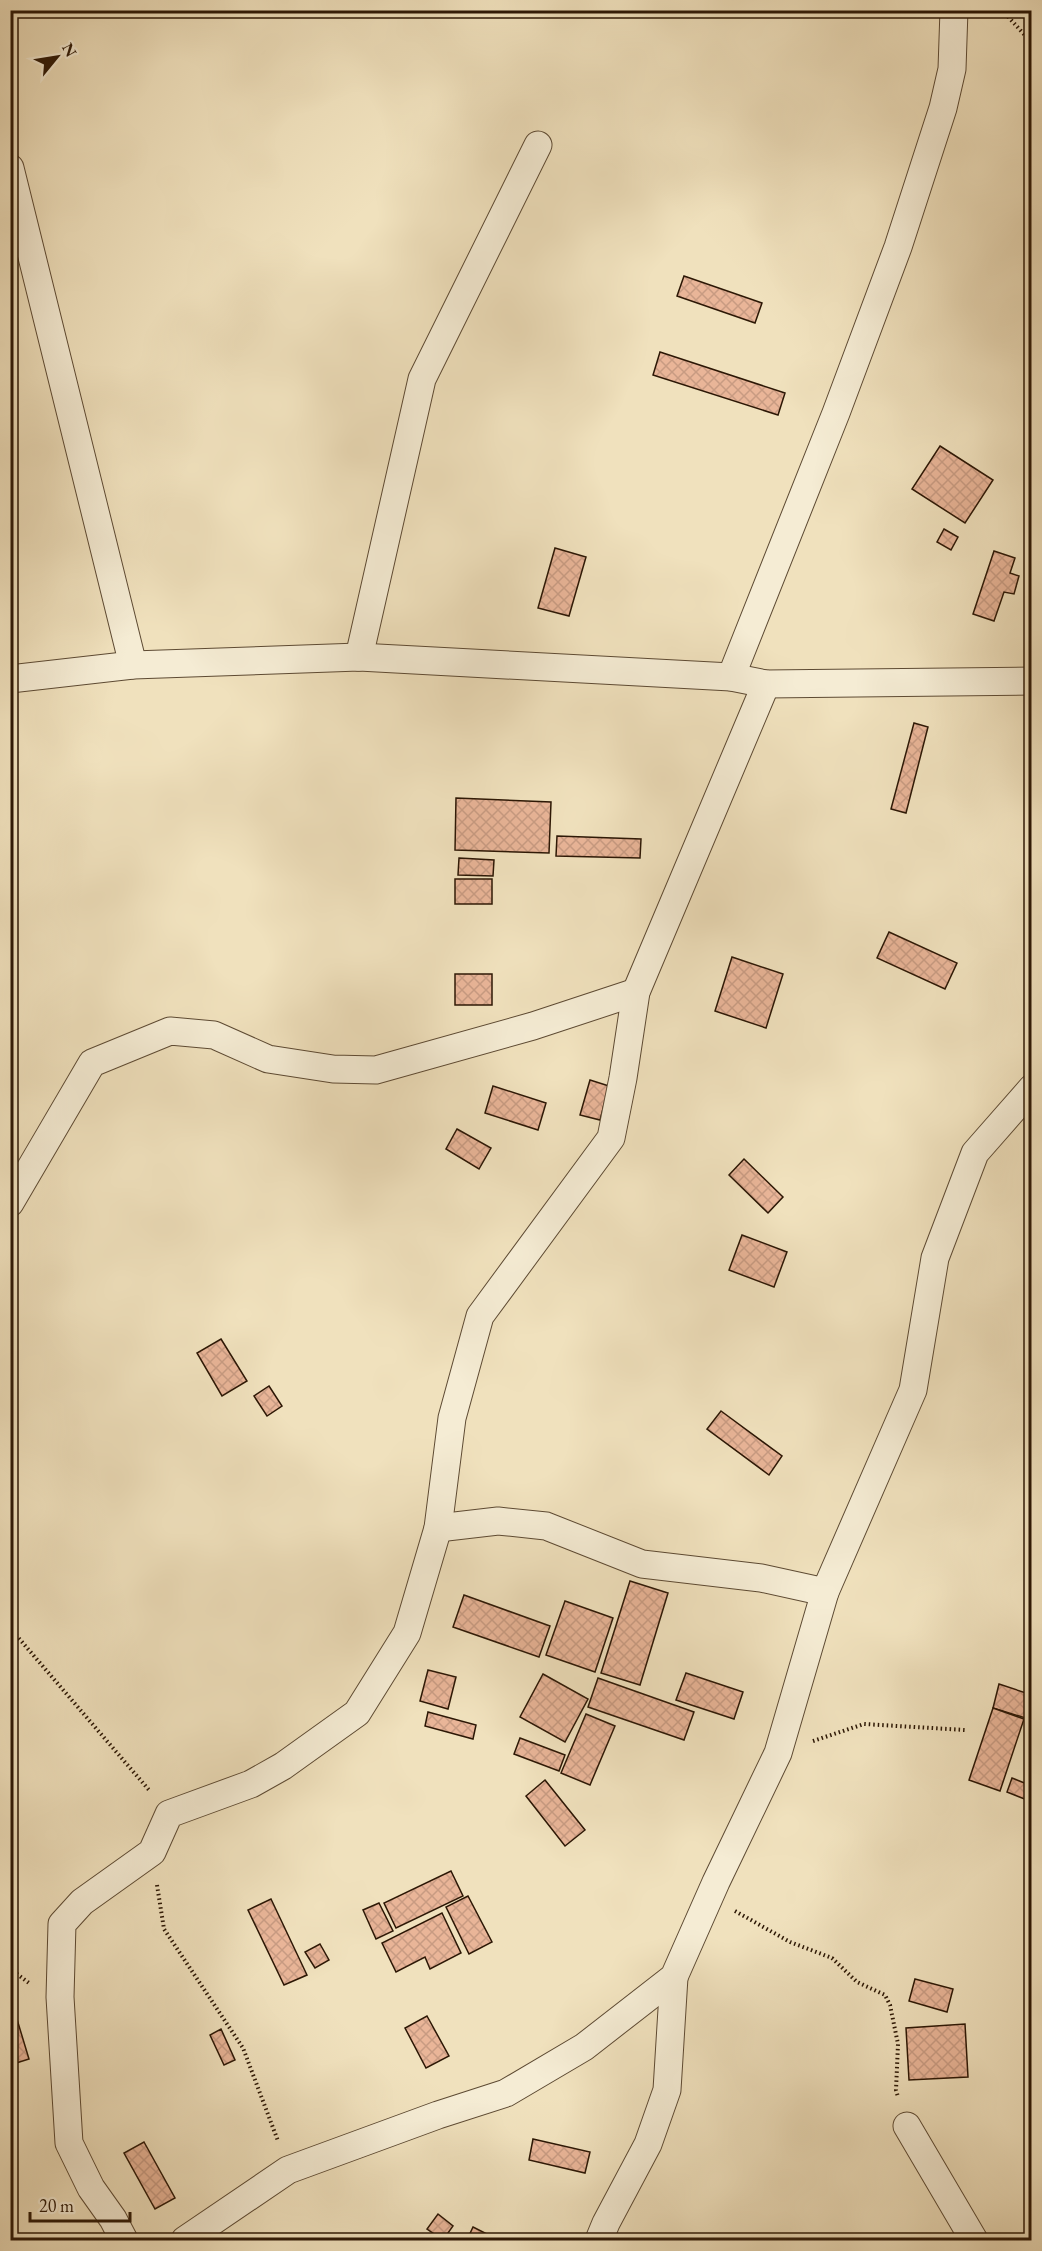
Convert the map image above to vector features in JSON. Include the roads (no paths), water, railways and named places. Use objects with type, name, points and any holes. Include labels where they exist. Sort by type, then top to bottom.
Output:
[{"type":"street","points":[[731,677],[836,412],[898,247],[943,108],[952,69],[954,10]]},
{"type":"street","points":[[359,657],[422,379],[538,145]]},
{"type":"street","points":[[10,168],[133,665]]},
{"type":"street","points":[[10,679],[133,665],[359,657],[731,677],[766,684],[1032,681]]},
{"type":"street","points":[[124,2241],[113,2219],[92,2188],[69,2143],[60,1997],[62,1924],[82,1902],[152,1852],[169,1814],[259,1779],[283,1766],[357,1713],[407,1633],[438,1528],[452,1418],[480,1316],[611,1138],[636,992],[766,684]]},
{"type":"street","points":[[10,1203],[92,1064],[170,1031],[214,1035],[268,1059],[333,1069],[376,1070],[532,1026],[636,992]]},
{"type":"street","points":[[599,2241],[606,2223],[648,2144],[667,2090],[674,1977],[778,1753],[825,1592],[913,1390],[935,1258],[975,1153],[1032,1088]]},
{"type":"street","points":[[438,1528],[498,1521],[546,1526],[642,1564],[761,1578],[825,1592]]},
{"type":"street","points":[[185,2241],[288,2170],[438,2115],[506,2093],[584,2047],[674,1977]]},
{"type":"street","points":[[907,2126],[974,2241]]}]
